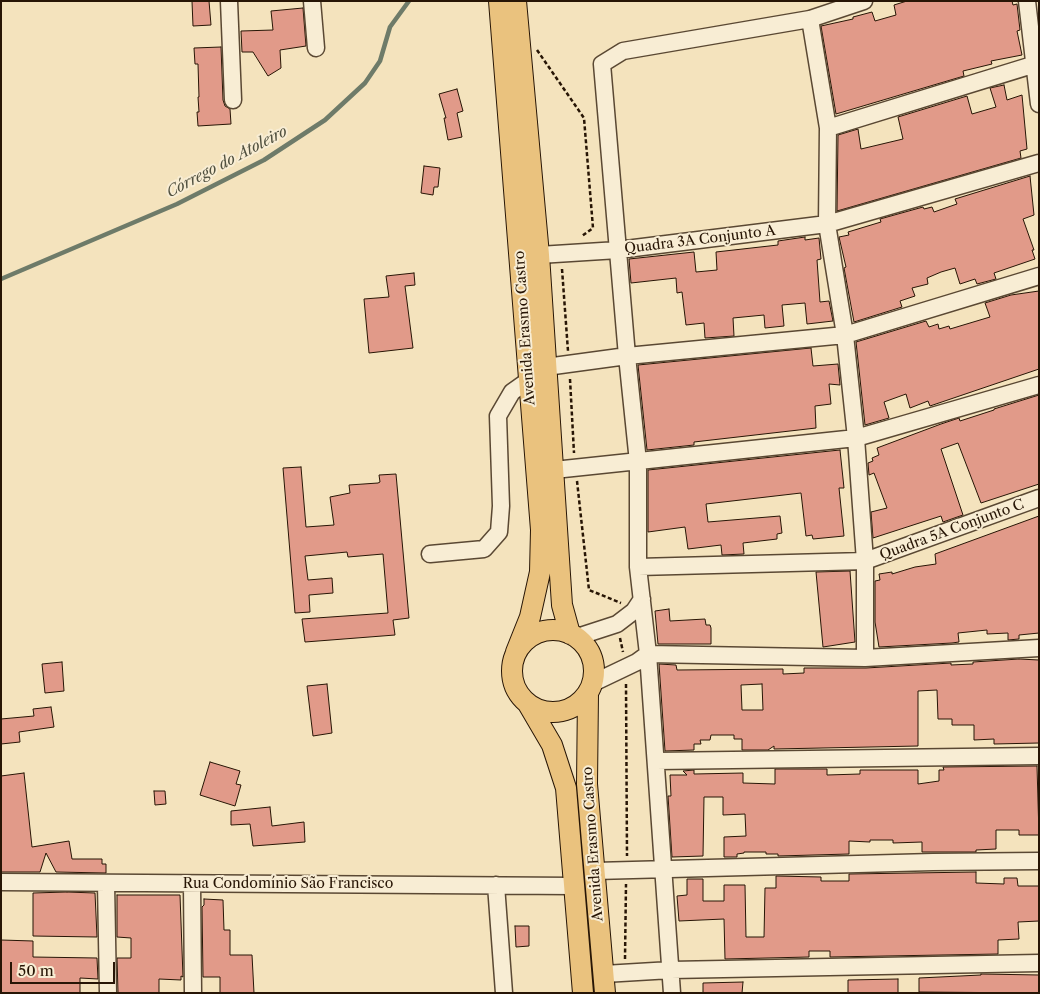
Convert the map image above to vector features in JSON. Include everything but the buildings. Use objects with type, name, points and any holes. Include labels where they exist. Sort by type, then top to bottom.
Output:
[{"type":"main road","name":"Avenida Erasmo Castro","points":[[499,1],[541,530],[540,572],[530,617],[516,652]]},
{"type":"main road","name":"Avenida Erasmo Castro","points":[[516,1],[539,255],[562,605],[573,636]]},
{"type":"main road","points":[[555,630],[573,636],[586,646],[592,658],[595,670],[590,689],[579,704],[567,710],[553,713],[540,711],[528,704],[518,694],[513,681],[512,666],[516,652],[526,640],[539,632],[555,630]]},
{"type":"main road","name":"Avenida Erasmo Castro","points":[[590,689],[587,784],[604,983]]},
{"type":"main road","name":"Avenida Erasmo Castro","points":[[528,704],[552,745],[566,788],[583,993]]},
{"type":"street","points":[[229,1],[233,100]]},
{"type":"street","points":[[312,1],[316,48]]},
{"type":"street","points":[[539,255],[618,250],[602,64],[623,51],[810,19],[864,1]]},
{"type":"street","points":[[1027,1],[1036,64],[1039,104]]},
{"type":"street","points":[[810,19],[828,128],[827,224],[845,335],[856,438],[865,561],[865,658]]},
{"type":"street","points":[[828,128],[1036,64]]},
{"type":"street","name":"Quadra 3A Conjunto A","points":[[672,993],[648,654],[638,567],[638,462],[618,250],[827,224],[1039,163]]},
{"type":"street","points":[[546,367],[627,356],[845,335],[1039,276]]},
{"type":"street","points":[[430,554],[484,548],[498,532],[501,506],[498,416],[512,392],[529,380]]},
{"type":"street","points":[[554,470],[856,438],[1039,385]]},
{"type":"street","name":"Quadra 5A Conjunto C","points":[[638,567],[865,561],[1039,498]]},
{"type":"street","points":[[573,636],[617,624],[634,612],[642,599]]},
{"type":"street","points":[[590,689],[648,654],[865,658],[1039,648]]},
{"type":"street","points":[[656,760],[1039,756]]},
{"type":"street","points":[[595,871],[1039,861]]},
{"type":"street","name":"Rua Condomínio São Francisco","points":[[1,882],[574,886]]},
{"type":"street","points":[[106,883],[108,993]]},
{"type":"street","points":[[192,884],[193,993]]},
{"type":"street","points":[[496,885],[504,993]]},
{"type":"street","points":[[604,983],[625,972],[1039,963]]},
{"type":"path","points":[[537,50],[584,118],[593,228],[561,253],[575,468],[589,590],[621,603],[617,624],[626,667],[627,870],[625,972]]},
{"type":"waterway","name":"Córrego do Atoleiro","points":[[1,279],[177,204],[264,160],[325,120],[365,83],[380,61],[390,27],[409,1]]}]
